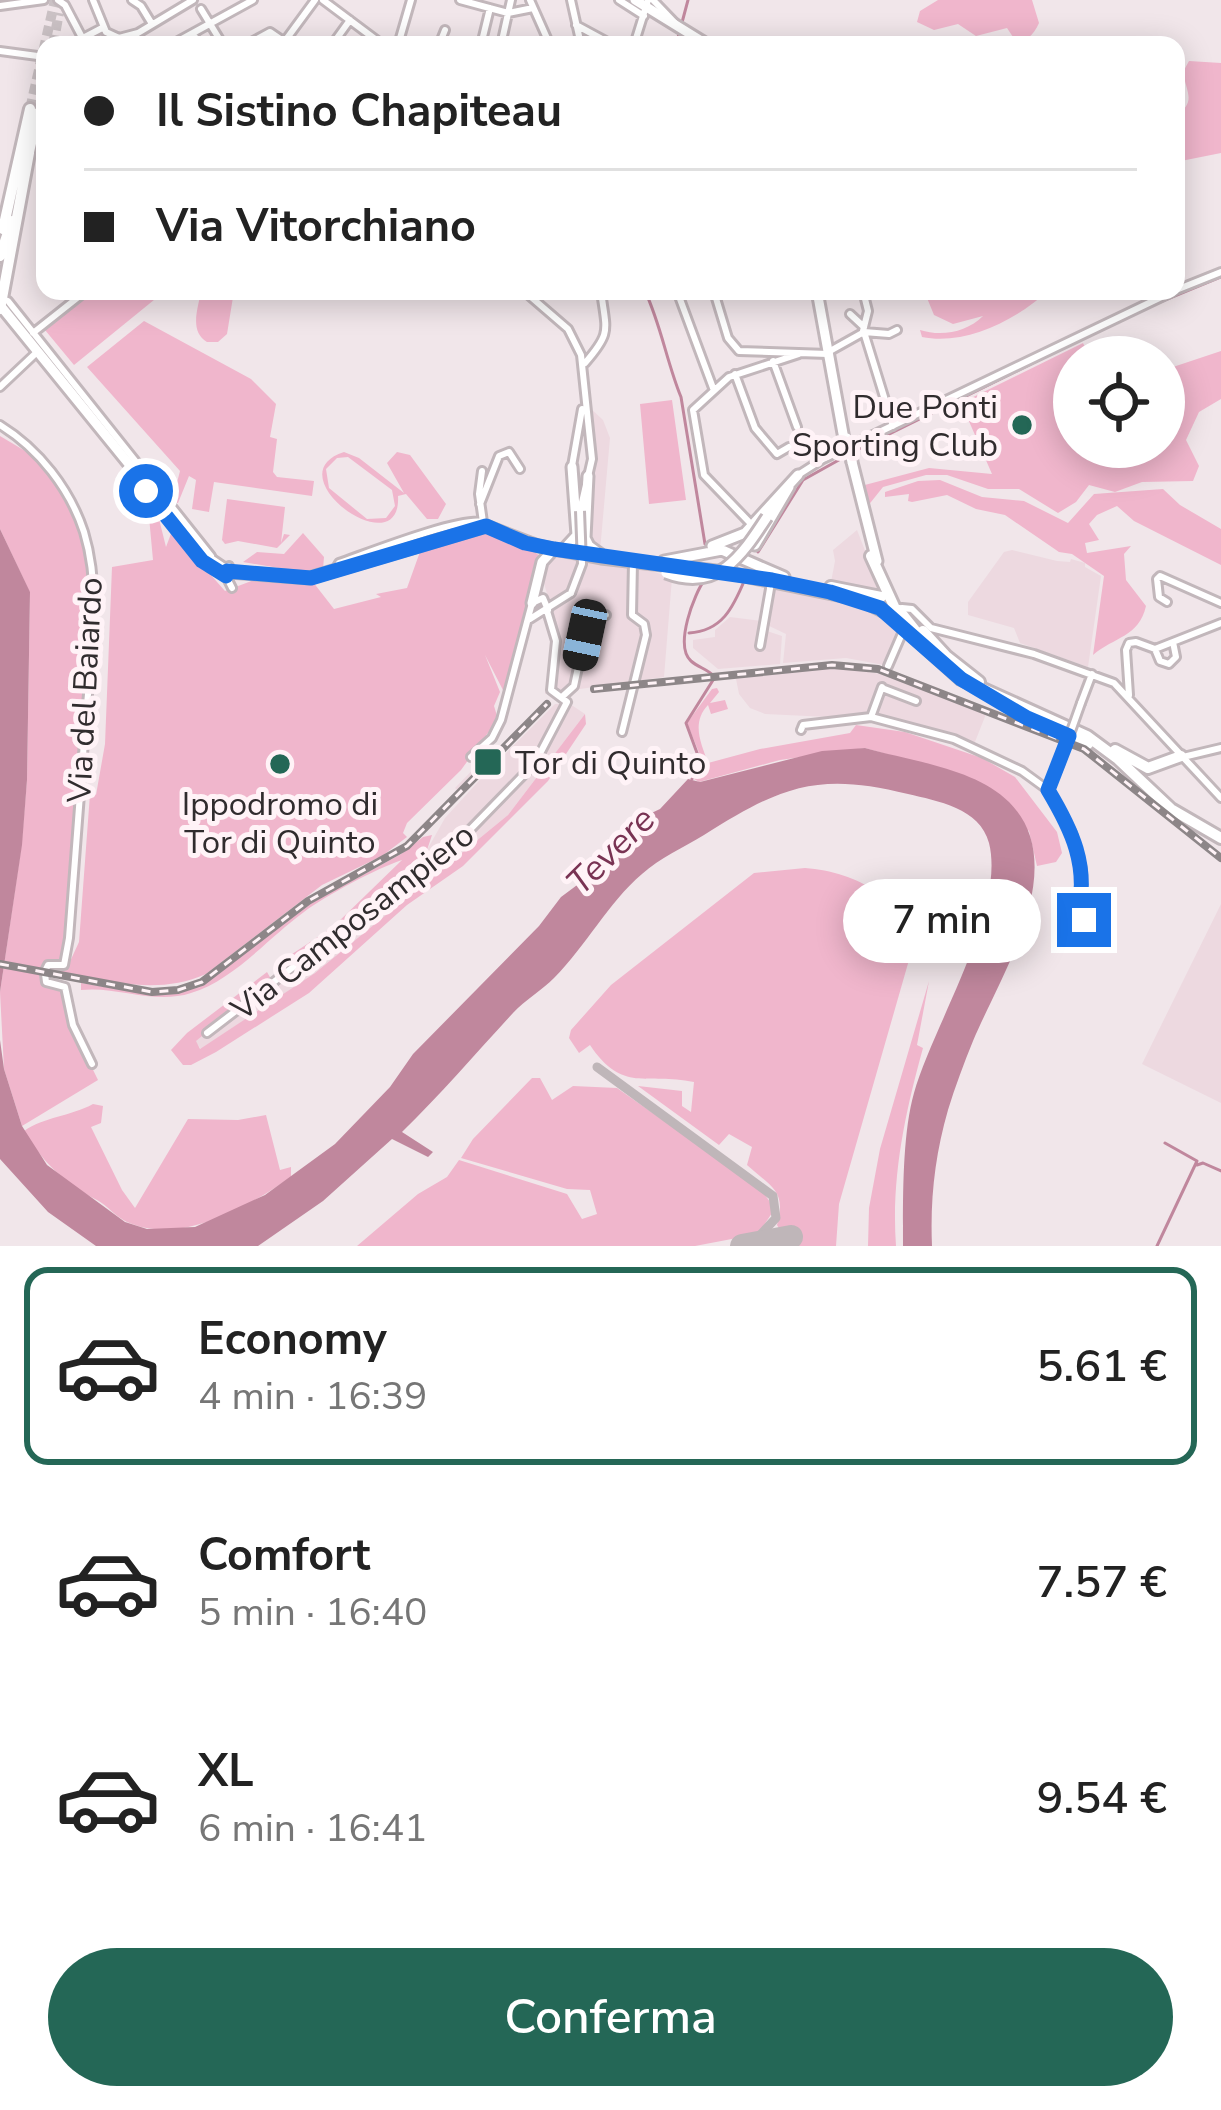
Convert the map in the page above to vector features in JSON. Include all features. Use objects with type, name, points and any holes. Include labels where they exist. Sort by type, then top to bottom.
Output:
[{"type":"highway","points":[[0,199],[34,111],[29,153],[0,256]]},
{"type":"highway","points":[[11,224],[26,128]]},
{"type":"highway","points":[[3,310],[5,240]]},
{"type":"highway","points":[[872,556],[891,603],[918,642]]},
{"type":"highway","points":[[831,587],[881,597]]},
{"type":"highway","points":[[862,600],[883,610],[949,671],[1097,742],[1155,795]]},
{"type":"highway","points":[[904,611],[957,667],[1027,718],[1116,764],[1178,814],[1221,835]]},
{"type":"highway","points":[[999,696],[1078,725],[1148,768],[1182,756]]},
{"type":"highway","points":[[1115,749],[1170,801],[1221,835]]},
{"type":"main road","points":[[645,5],[692,36]]},
{"type":"main road","points":[[819,300],[872,556]]},
{"type":"main road","points":[[3,310],[92,408],[228,576]]},
{"type":"main road","points":[[3,310],[36,344],[64,387],[166,513],[228,576],[303,578],[480,526],[497,528],[538,546],[666,561],[727,551],[798,581],[831,587]]},
{"type":"main road","points":[[851,463],[874,552],[904,611]]},
{"type":"main road","points":[[542,562],[577,535],[572,465]]},
{"type":"main road","points":[[590,470],[586,540],[600,554]]},
{"type":"main road","points":[[688,557],[740,536],[797,475]]},
{"type":"main road","points":[[648,563],[692,579],[724,571],[741,556],[797,475]]},
{"type":"main road","points":[[755,545],[789,487]]},
{"type":"main road","points":[[336,570],[406,543],[483,522],[560,548],[739,574],[862,600]]},
{"type":"main road","points":[[752,525],[757,560],[798,581]]},
{"type":"main road","points":[[538,546],[541,607]]},
{"type":"main road","points":[[706,569],[724,563],[721,553],[712,550]]},
{"type":"main road","points":[[739,574],[730,569],[730,560],[747,560]]},
{"type":"street","points":[[0,6],[44,0]]},
{"type":"street","points":[[59,0],[80,36]]},
{"type":"street","points":[[92,0],[104,27],[116,36]]},
{"type":"street","points":[[131,0],[141,3],[152,24]]},
{"type":"street","points":[[124,36],[193,0]]},
{"type":"street","points":[[188,36],[253,0]]},
{"type":"street","points":[[292,36],[319,0],[371,36]]},
{"type":"street","points":[[401,36],[412,0]]},
{"type":"street","points":[[464,0],[508,14],[532,4],[546,36]]},
{"type":"street","points":[[503,36],[511,0]]},
{"type":"street","points":[[571,0],[578,36]]},
{"type":"street","points":[[619,0],[645,5],[636,36]]},
{"type":"street","points":[[477,36],[490,8]]},
{"type":"street","points":[[200,9],[218,36]]},
{"type":"street","points":[[338,36],[350,20]]},
{"type":"street","points":[[576,25],[596,36]]},
{"type":"street","points":[[92,36],[104,27]]},
{"type":"street","points":[[443,36],[445,30]]},
{"type":"street","points":[[542,36],[544,30]]},
{"type":"street","points":[[0,51],[36,57]]},
{"type":"street","points":[[1185,287],[1221,272]]},
{"type":"street","points":[[0,387],[78,300]]},
{"type":"street","points":[[534,300],[572,334],[583,365],[590,470],[580,511]]},
{"type":"street","points":[[583,365],[605,339],[602,300]]},
{"type":"street","points":[[680,300],[713,388]]},
{"type":"street","points":[[716,300],[728,338],[739,351],[799,354]]},
{"type":"street","points":[[864,330],[865,300]]},
{"type":"street","points":[[797,475],[894,422],[1156,300]]},
{"type":"street","points":[[850,314],[864,330],[894,422]]},
{"type":"street","points":[[752,525],[701,469],[692,413],[713,388],[735,374],[799,354],[829,353],[864,330],[889,334],[897,330]]},
{"type":"street","points":[[773,361],[797,427]]},
{"type":"street","points":[[735,374],[757,432],[778,454],[789,447]]},
{"type":"street","points":[[471,757],[492,738],[501,720],[524,630],[541,607],[560,603],[571,593],[582,563],[572,465],[583,399]]},
{"type":"street","name":"Via del Baiardo","points":[[0,425],[35,453],[65,492],[84,534],[92,574],[92,646],[69,938],[64,966],[48,965],[46,972],[46,982],[65,987],[73,1025],[92,1064]]},
{"type":"street","points":[[480,504],[501,454],[511,453],[520,469]]},
{"type":"street","points":[[572,465],[583,454],[590,470]]},
{"type":"street","points":[[482,471],[483,522]]},
{"type":"street","points":[[622,731],[646,635],[644,624],[632,614],[633,562]]},
{"type":"street","points":[[221,589],[228,576]]},
{"type":"street","points":[[1167,602],[1160,597],[1160,576],[1221,603]]},
{"type":"street","points":[[760,646],[772,580]]},
{"type":"street","name":"Via Camposampiero","points":[[208,1033],[342,933],[388,892],[444,855],[493,810],[539,757],[566,705],[563,696],[550,688],[556,647],[553,627],[541,607]]},
{"type":"street","points":[[904,611],[912,609],[932,628],[975,637],[1114,682],[1221,798]]},
{"type":"street","points":[[563,696],[574,686],[588,621],[606,615]]},
{"type":"street","points":[[1155,650],[1199,637],[1221,623]]},
{"type":"street","points":[[888,666],[904,629]]},
{"type":"street","points":[[1129,695],[1126,647],[1136,642],[1155,650],[1160,662],[1169,664],[1177,654],[1173,642]]},
{"type":"street","points":[[1048,790],[1092,674]]},
{"type":"street","points":[[871,717],[882,686],[916,701]]},
{"type":"street","points":[[801,730],[803,724],[871,717],[925,729],[1017,768],[1048,790],[1069,826],[1080,859],[1079,918]]},
{"type":"street","points":[[1182,756],[1221,748]]},
{"type":"shaded area","points":[[938,0],[1032,0],[1039,23],[1030,36],[1012,36],[1007,28],[976,36],[958,24],[934,30],[917,22],[920,11]]},
{"type":"shaded area","points":[[1189,61],[1221,63],[1221,153],[1185,160],[1185,68]]},
{"type":"shaded area","points":[[82,300],[154,300],[74,365],[45,330]]},
{"type":"shaded area","points":[[199,300],[233,300],[227,334],[218,342],[201,337],[196,319]]},
{"type":"shaded area","points":[[928,300],[1036,300],[989,328],[955,338],[922,337],[920,330],[954,332],[983,316],[953,324],[934,315]]},
{"type":"shaded area","points":[[144,321],[251,379],[276,404],[270,437],[277,439],[273,472],[277,477],[314,481],[312,496],[214,482],[209,512],[192,509],[196,480],[189,476],[178,503],[172,502],[180,471],[87,367]]},
{"type":"shaded area","points":[[1221,351],[1221,399],[1199,412],[1186,440],[1199,466],[1193,481],[1142,482],[1115,492],[1089,485],[1076,502],[1058,513],[1019,489],[988,489],[947,475],[926,475],[883,487],[867,507],[861,486],[929,468],[992,474],[961,403],[1053,358],[1053,468],[1185,468],[1185,363]]},
{"type":"shaded area","points":[[672,400],[686,500],[649,504],[640,404]]},
{"type":"shaded area","points":[[587,405],[603,420],[610,438],[600,551],[589,545],[587,493],[593,460]]},
{"type":"shaded area","points":[[0,436],[32,455],[60,487],[82,534],[90,578],[67,931],[62,963],[45,963],[43,977],[63,992],[69,1021],[98,1080],[22,1126],[4,1069],[0,992],[27,780],[30,593],[0,529]]},
{"type":"shaded area","points":[[344,452],[404,493],[387,463],[397,452],[410,455],[446,504],[438,519],[427,519],[406,494],[398,496],[394,516],[381,523],[364,520],[330,495],[323,479],[326,463]],"holes":[[[348,457],[392,490],[395,506],[386,518],[367,519],[329,488],[326,469],[337,458]]]},
{"type":"shaded area","points":[[940,480],[982,497],[1024,501],[1068,523],[1094,494],[1163,489],[1221,529],[1221,565],[1134,521],[1117,506],[1097,515],[1089,524],[1099,540],[1085,543],[1087,553],[1131,546],[1124,554],[1126,580],[1146,606],[1132,630],[1093,655],[1104,576],[1005,515],[976,509],[947,495],[912,502],[909,494],[885,497],[885,492],[918,481]]},
{"type":"shaded area","points":[[227,499],[285,507],[281,543],[284,534],[290,535],[277,548],[238,541],[225,544]]},
{"type":"shaded area","name":"Ippodromo di Tor di Quinto","points":[[148,506],[158,515],[166,547],[172,531],[225,591],[262,577],[313,582],[334,609],[407,588],[421,549],[469,534],[508,537],[540,556],[505,694],[485,655],[500,692],[494,706],[498,719],[461,770],[407,823],[403,833],[407,837],[382,856],[322,885],[206,974],[148,985],[49,970],[67,968],[79,942],[90,794],[91,790],[96,795],[105,744],[112,567],[153,560]]},
{"type":"shaded area","points":[[857,530],[878,593],[831,582],[833,550]]},
{"type":"shaded area","points":[[303,533],[324,557],[323,569],[302,572],[243,562],[257,552],[284,554]]},
{"type":"shaded area","points":[[1004,552],[1085,563],[1101,576],[1088,667],[1020,643],[1014,628],[968,615],[968,602]]},
{"type":"shaded area","points":[[553,554],[672,578],[664,677],[545,694],[555,620],[542,577]]},
{"type":"shaded area","points":[[773,582],[872,606],[900,630],[884,665],[846,658],[783,663],[786,634],[765,624]]},
{"type":"shaded area","points":[[730,617],[762,621],[764,630],[782,636],[780,664],[718,669],[693,648],[693,640],[715,637],[715,630]]},
{"type":"shaded area","points":[[815,669],[891,676],[986,714],[973,747],[891,720],[765,714],[750,708],[739,694],[736,679]]},
{"type":"shaded area","points":[[717,688],[710,703],[725,700],[728,709],[711,714],[708,705],[703,712],[700,741],[708,763],[850,733],[856,725],[905,732],[982,758],[1015,777],[1057,832],[1062,853],[1056,862],[1037,866],[1029,831],[964,776],[865,748],[780,760],[699,782],[694,779],[700,755],[687,723]]},
{"type":"shaded area","points":[[555,704],[570,704],[585,714],[508,815],[315,973],[201,1049],[195,1041],[250,994],[317,948],[427,850],[445,818],[498,760],[463,795],[455,788],[494,748],[503,756]]},
{"type":"shaded area","points":[[585,714],[586,724],[548,781],[463,866],[407,905],[309,993],[216,1052],[183,1065],[171,1050],[187,1033],[267,972],[271,979],[196,1041],[200,1049],[315,973],[508,815]]},
{"type":"shaded area","points":[[432,835],[427,850],[289,967],[280,962],[333,927],[402,860],[313,906],[207,987],[163,997],[81,990],[81,983],[147,994],[200,987],[308,905]]},
{"type":"shaded area","points":[[805,868],[844,876],[878,893],[901,921],[909,960],[839,1204],[836,1246],[786,1246],[795,1243],[791,1229],[780,1230],[777,1225],[778,1196],[747,1165],[752,1147],[729,1134],[719,1145],[638,1086],[682,1091],[682,1106],[691,1112],[694,1082],[624,1076],[590,1045],[579,1053],[569,1038],[611,985],[754,873]]},
{"type":"shaded area","points":[[1221,904],[1221,1103],[1142,1064]]},
{"type":"shaded area","points":[[929,981],[917,1045],[923,1048],[898,1171],[896,1246],[868,1246],[869,1208],[880,1149]]},
{"type":"shaded area","points":[[532,1078],[540,1078],[552,1100],[573,1086],[617,1088],[761,1189],[772,1213],[758,1234],[695,1246],[357,1246],[418,1194],[447,1177],[459,1160],[567,1194],[582,1219],[597,1214],[590,1190],[567,1189],[461,1158],[473,1139]]},
{"type":"shaded area","points":[[93,1104],[103,1106],[101,1123],[91,1127],[135,1208],[188,1119],[266,1115],[280,1170],[291,1167],[291,1177],[213,1220],[169,1229],[127,1222],[56,1171],[24,1131]]},
{"type":"water","points":[[0,529],[30,592],[27,780],[0,992]]},
{"type":"water","name":"Tevere","points":[[865,748],[960,773],[995,790],[1027,828],[1034,857],[1025,921],[970,1049],[943,1127],[934,1177],[932,1246],[903,1246],[907,1128],[923,1066],[978,934],[991,870],[989,843],[977,822],[956,808],[848,784],[824,784],[778,795],[649,868],[618,898],[554,978],[513,1013],[402,1132],[433,1152],[428,1157],[392,1139],[323,1201],[258,1246],[96,1246],[48,1212],[0,1159],[0,1040],[22,1126],[47,1165],[125,1222],[147,1229],[195,1227],[265,1195],[335,1144],[561,897],[596,871],[626,825],[660,809],[688,779],[700,782],[822,751]]},
{"type":"waterway","points":[[678,36],[688,0]]},
{"type":"waterway","points":[[1185,292],[1221,277]]},
{"type":"waterway","points":[[648,300],[681,397],[705,544]]},
{"type":"waterway","points":[[855,451],[1165,300]]},
{"type":"waterway","points":[[758,552],[803,480],[846,456]]},
{"type":"waterway","points":[[692,779],[700,761],[686,723],[715,677],[691,661],[684,644],[691,608],[705,579]]},
{"type":"waterway","points":[[689,633],[718,623],[745,579]]},
{"type":"waterway","points":[[1157,1246],[1197,1161],[1165,1143]]},
{"type":"waterway","points":[[1197,1165],[1221,1171]]},
{"type":"taxiway","points":[[597,1067],[773,1196],[776,1218],[752,1244]]},
{"type":"runway","points":[[742,1246],[791,1237]]},
{"type":"tunnel","points":[[47,36],[55,0]]},
{"type":"tunnel","points":[[55,36],[59,13]]},
{"type":"tunnel","points":[[30,109],[36,83]]},
{"type":"railway","points":[[594,689],[832,665],[878,669],[1084,749],[1221,858]]},
{"type":"railway","points":[[0,964],[152,992],[202,982],[308,901],[407,846],[547,704]]},
{"type":"place","name":"Due Ponti Sporting Club","points":[[1022,425]]},
{"type":"place","name":"Tor di Quinto","points":[[488,762]]},
{"type":"place","name":"Ippodromo di Tor di Quinto","points":[[280,764]]},
{"type":"route","points":[[146,491],[202,561],[226,576],[227,571],[311,578],[486,526],[534,545],[772,580],[880,608],[961,679],[1027,718],[1069,736],[1048,790],[1078,853],[1083,880],[1078,913],[1084,920]]}]
